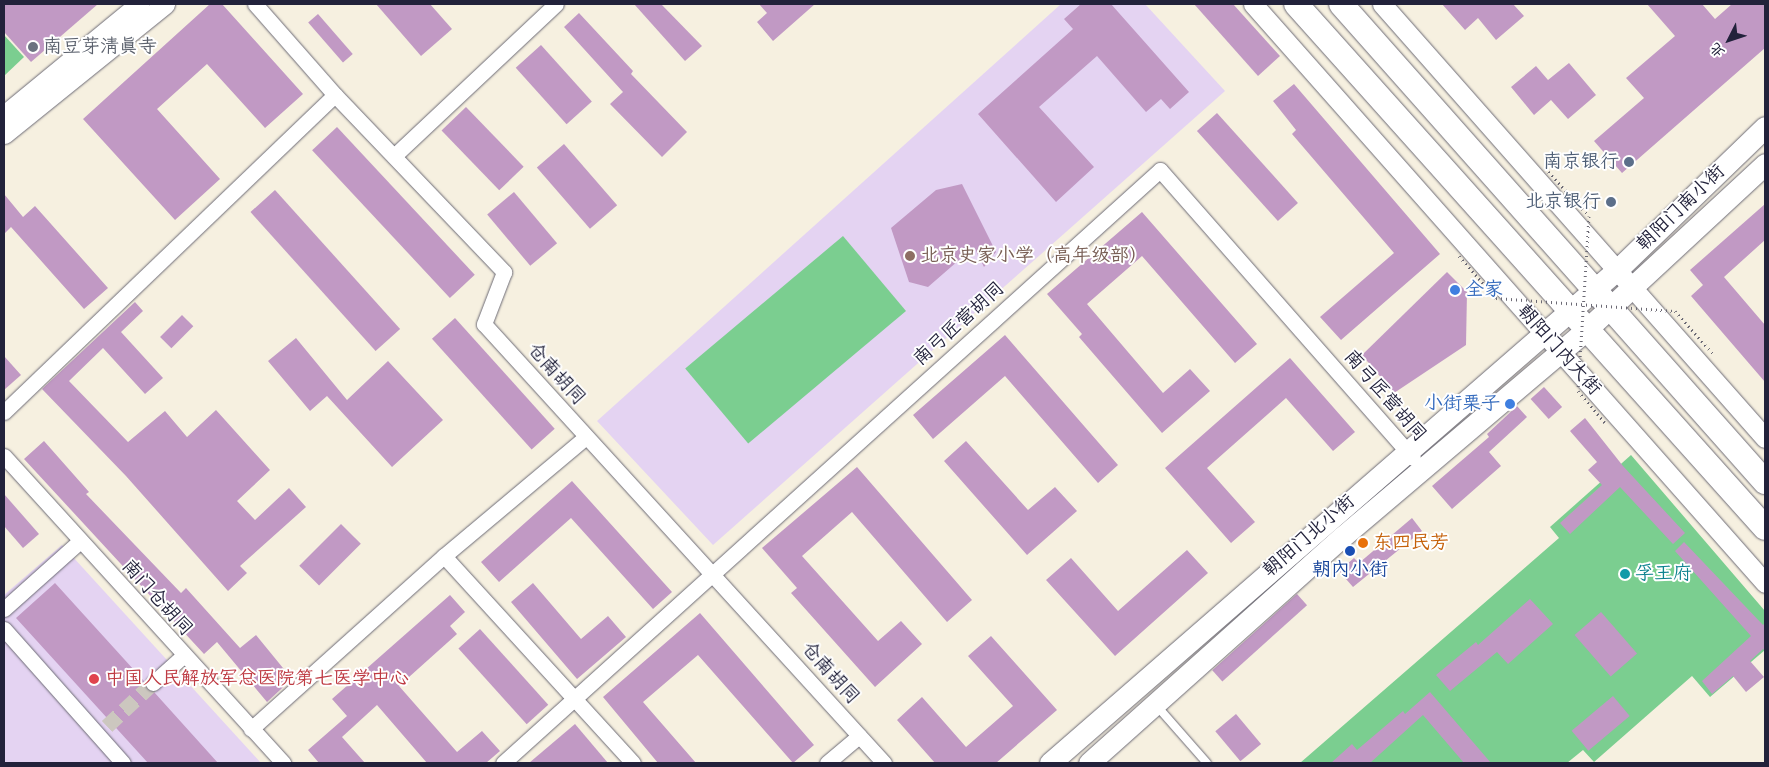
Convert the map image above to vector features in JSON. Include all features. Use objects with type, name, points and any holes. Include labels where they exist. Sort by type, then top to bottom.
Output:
[{"type":"main road","name":"朝阳门内大街","points":[[1296,4],[1583,301],[1611,307],[1765,482]]},
{"type":"main road","name":"朝阳门内大街","points":[[1341,4],[1583,301],[1587,329],[1765,528]]},
{"type":"main road","name":"朝阳门南小街","points":[[1583,301],[1765,127]]},
{"type":"main road","name":"朝阳门南小街","points":[[1587,329],[1765,164]]},
{"type":"main road","name":"朝阳门北小街","points":[[1050,763],[1543,333],[1583,301]]},
{"type":"main road","name":"朝阳门北小街","points":[[1089,763],[1422,469],[1587,329]]},
{"type":"street","points":[[4,114],[138,4]]},
{"type":"street","points":[[4,134],[165,4]]},
{"type":"street","name":"仓南胡同","points":[[255,4],[335,95],[504,272],[484,324],[586,437],[713,572],[884,763]]},
{"type":"street","points":[[394,156],[556,4]]},
{"type":"street","name":"朝阳门内大街","points":[[1253,4],[1765,583]]},
{"type":"street","points":[[1382,4],[1765,438]]},
{"type":"street","points":[[4,412],[335,95]]},
{"type":"street","name":"南弓匠营胡同","points":[[713,572],[1160,170],[1422,469]]},
{"type":"street","points":[[251,729],[444,556],[586,437]]},
{"type":"street","name":"南门仓胡同","points":[[4,456],[79,542],[283,763]]},
{"type":"street","points":[[4,609],[79,542]]},
{"type":"street","points":[[444,556],[633,763]]},
{"type":"street","points":[[502,763],[575,701],[713,572]]},
{"type":"street","points":[[4,629],[103,730],[122,763]]},
{"type":"street","points":[[153,683],[183,656]]},
{"type":"street","points":[[827,763],[858,736]]},
{"type":"lane","points":[[1155,704],[1207,763]]},
{"type":"path","points":[[1545,168],[1589,216],[1578,391],[1606,424]]},
{"type":"path","points":[[1459,256],[1496,298],[1583,301],[1675,311],[1714,355]]},
{"type":"shaded area","name":"北京史家小学（高年级部）","points":[[1061,4],[1145,4],[1225,91],[713,545],[597,421]]},
{"type":"shaded area","name":"中国人民解放军总医院第七医学中心","points":[[62,545],[261,763],[4,763],[4,595]]},
{"type":"green space","points":[[4,35],[24,57],[4,76]]},
{"type":"green space","points":[[843,236],[906,311],[748,443],[685,368]]},
{"type":"green space","name":"孚王府","points":[[1631,455],[1765,611],[1765,650],[1710,697],[1692,676],[1594,762],[1583,750],[1567,763],[1300,763],[1559,538],[1550,527]]},
{"type":"building","name":"南豆芽清真寺","points":[[4,4],[98,4],[31,62],[4,32]]},
{"type":"building","points":[[210,4],[222,4],[303,94],[265,128],[207,64],[157,109],[220,179],[175,220],[83,119]]},
{"type":"building","points":[[376,4],[430,4],[452,29],[421,56]]},
{"type":"building","points":[[634,4],[661,4],[702,46],[685,61]]},
{"type":"building","points":[[759,4],[815,4],[773,41],[757,22],[767,13]]},
{"type":"building","points":[[1081,4],[1111,4],[1189,92],[1170,109],[1161,99],[1146,112],[1097,56],[1039,107],[1094,167],[1056,202],[978,114],[1073,29],[1064,19]]},
{"type":"building","points":[[1194,4],[1233,4],[1280,56],[1258,76]]},
{"type":"building","points":[[1442,4],[1513,4],[1524,16],[1496,40],[1478,18],[1465,30]]},
{"type":"building","points":[[1647,4],[1702,4],[1715,19],[1732,4],[1765,4],[1765,48],[1622,173],[1594,141],[1644,98],[1626,78],[1675,36]]},
{"type":"building","points":[[579,13],[633,71],[631,74],[687,132],[662,157],[610,104],[623,92],[564,27]]},
{"type":"building","points":[[318,14],[353,54],[343,63],[308,23]]},
{"type":"building","points":[[541,45],[592,101],[567,124],[516,68]]},
{"type":"building","points":[[1569,63],[1596,95],[1568,119],[1551,100],[1534,115],[1511,87],[1536,66],[1548,80]]},
{"type":"building","points":[[1294,84],[1440,254],[1341,340],[1320,317],[1394,253],[1292,134],[1296,130],[1273,101]]},
{"type":"building","points":[[466,107],[524,167],[499,190],[442,131]]},
{"type":"building","points":[[1217,113],[1298,203],[1278,221],[1197,131]]},
{"type":"building","points":[[337,127],[475,275],[450,298],[312,150]]},
{"type":"building","points":[[564,144],[617,205],[590,229],[537,168]]},
{"type":"building","points":[[962,184],[996,252],[984,267],[974,247],[928,287],[909,282],[891,228],[936,190]]},
{"type":"building","points":[[275,190],[400,329],[376,351],[250,212]]},
{"type":"building","points":[[514,192],[557,243],[530,266],[487,214]]},
{"type":"building","points":[[4,194],[23,217],[35,206],[108,288],[84,309],[11,227],[4,234]]},
{"type":"building","points":[[1765,204],[1765,240],[1724,277],[1765,325],[1765,382],[1691,296],[1703,285],[1690,270]]},
{"type":"building","points":[[1142,212],[1257,344],[1235,363],[1142,256],[1087,304],[1163,393],[1190,369],[1210,391],[1162,433],[1079,337],[1082,334],[1047,294]]},
{"type":"building","points":[[1447,272],[1467,292],[1466,345],[1394,393],[1362,355]]},
{"type":"building","points":[[135,302],[143,311],[121,332],[163,378],[145,394],[103,348],[69,381],[128,442],[165,411],[187,437],[216,410],[270,470],[237,501],[255,520],[289,488],[306,507],[240,566],[247,573],[228,591],[126,476],[42,389]]},
{"type":"building","points":[[182,315],[193,326],[171,348],[160,337]]},
{"type":"building","points":[[455,318],[555,429],[532,449],[432,339]]},
{"type":"building","points":[[1005,335],[1118,465],[1098,483],[1005,376],[933,439],[913,415]]},
{"type":"building","points":[[296,338],[347,400],[388,361],[443,420],[392,467],[327,396],[310,411],[268,361]]},
{"type":"building","points":[[4,356],[21,375],[4,390]]},
{"type":"building","points":[[1290,358],[1355,432],[1333,451],[1286,398],[1207,468],[1255,522],[1231,543],[1165,468]]},
{"type":"building","points":[[1544,387],[1562,407],[1549,419],[1531,399]]},
{"type":"building","points":[[1517,406],[1527,417],[1489,452],[1501,466],[1452,509],[1432,486],[1489,437],[1487,434]]},
{"type":"building","points":[[1585,418],[1623,466],[1685,533],[1673,544],[1620,487],[1570,534],[1560,523],[1602,485],[1588,470],[1597,462],[1570,431]]},
{"type":"building","points":[[44,441],[89,492],[86,494],[181,593],[186,588],[240,648],[256,635],[292,679],[267,702],[217,642],[204,654],[24,459]]},
{"type":"building","points":[[966,441],[1028,510],[1055,487],[1077,511],[1027,555],[944,461]]},
{"type":"building","points":[[857,467],[972,600],[947,622],[852,512],[802,556],[878,641],[901,621],[922,644],[875,687],[791,593],[797,588],[762,548]]},
{"type":"building","points":[[572,481],[672,592],[653,609],[571,518],[499,582],[481,562]]},
{"type":"building","points":[[4,494],[39,534],[23,548],[4,526]]},
{"type":"building","points":[[1412,518],[1422,531],[1353,587],[1339,571],[1354,558],[1359,563]]},
{"type":"building","points":[[341,524],[361,544],[319,586],[299,566]]},
{"type":"building","points":[[1684,542],[1763,625],[1765,623],[1765,651],[1763,649],[1750,661],[1764,677],[1746,692],[1733,676],[1712,694],[1702,681],[1751,636],[1675,551]]},
{"type":"building","points":[[1187,550],[1208,573],[1115,656],[1046,580],[1071,558],[1118,611]]},
{"type":"building","points":[[55,583],[144,681],[146,690],[154,692],[218,763],[148,763],[16,618]]},
{"type":"building","points":[[533,583],[581,639],[608,616],[626,637],[577,679],[511,602]]},
{"type":"building","points":[[1297,594],[1307,605],[1222,681],[1212,670]]},
{"type":"building","points":[[450,595],[465,612],[450,626],[457,634],[399,686],[457,752],[482,731],[500,751],[486,763],[427,763],[377,705],[342,737],[365,763],[319,763],[308,750],[347,716],[332,699]]},
{"type":"building","points":[[1530,599],[1553,624],[1508,664],[1497,652],[1450,691],[1436,675],[1476,642],[1478,645]]},
{"type":"building","points":[[1601,612],[1637,654],[1611,676],[1575,635]]},
{"type":"building","points":[[700,613],[814,745],[793,763],[698,655],[643,702],[696,763],[658,763],[603,697]]},
{"type":"building","points":[[480,629],[548,705],[527,724],[458,648]]},
{"type":"building","points":[[991,636],[1057,710],[996,763],[935,763],[897,720],[922,697],[966,747],[1013,706],[968,656]]},
{"type":"building","points":[[1430,692],[1491,763],[1464,763],[1423,715],[1370,763],[1331,763],[1352,744],[1357,750],[1403,711],[1405,714]]},
{"type":"building","points":[[1613,696],[1630,716],[1588,751],[1572,731]]},
{"type":"building","points":[[1236,714],[1261,744],[1240,761],[1215,731]]},
{"type":"building","points":[[575,724],[608,763],[529,763]]},
{"type":"tunnel","points":[[107,726],[153,683]]},
{"type":"place","name":"南豆芽清真寺","points":[[33,47]]},
{"type":"place","name":"南京银行","points":[[1629,162]]},
{"type":"place","name":"北京银行","points":[[1611,202]]},
{"type":"place","name":"北京史家小学（高年级部）","points":[[910,256]]},
{"type":"place","name":"全家","points":[[1455,290]]},
{"type":"place","name":"小街栗子","points":[[1510,404]]},
{"type":"place","name":"东四民芳","points":[[1363,543]]},
{"type":"place","name":"朝内小街","points":[[1350,551]]},
{"type":"place","name":"孚王府","points":[[1625,574]]},
{"type":"place","name":"中国人民解放军总医院第七医学中心","points":[[94,679]]}]
